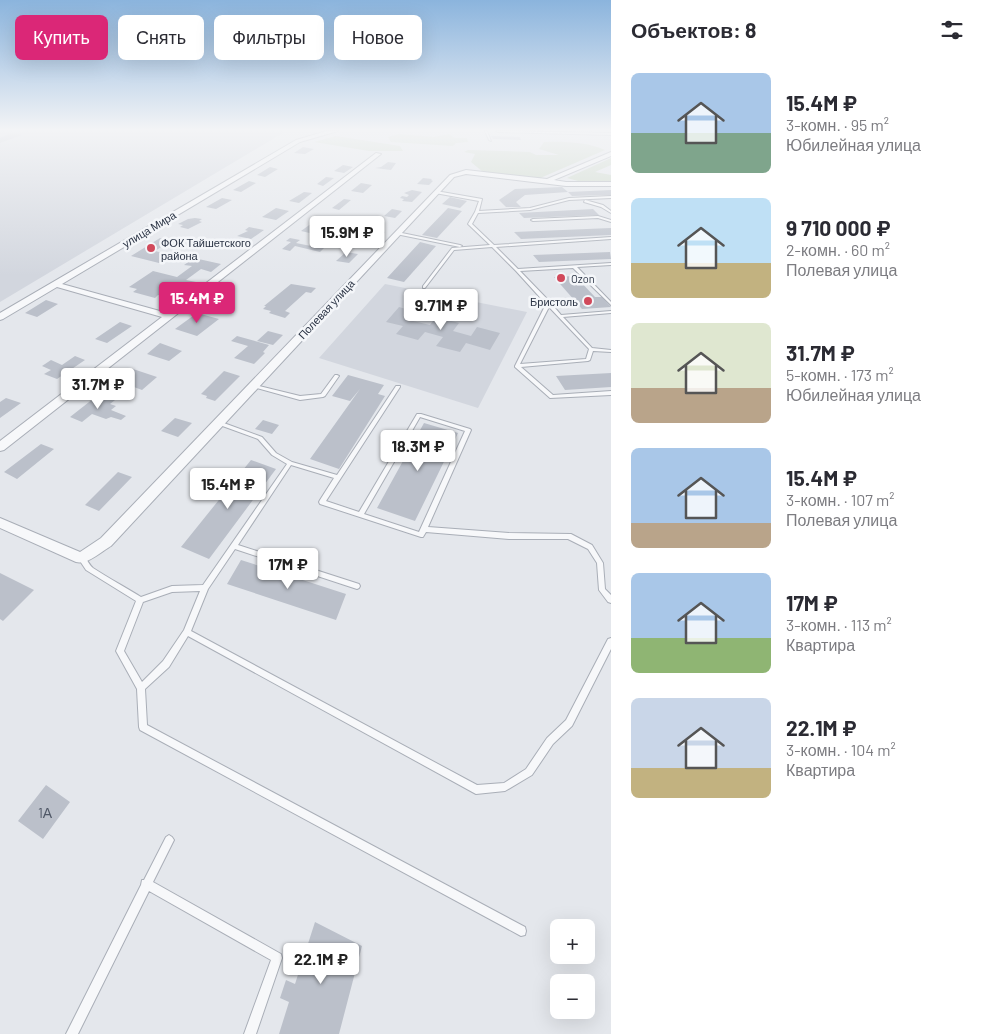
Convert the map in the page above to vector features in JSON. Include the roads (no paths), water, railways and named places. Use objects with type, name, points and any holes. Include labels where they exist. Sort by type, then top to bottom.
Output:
[{"type":"street","name":"улица Мира","points":[[0,317],[232,179]]},
{"type":"street","points":[[0,447],[345,179]]},
{"type":"street","name":"Полевая улица","points":[[81,558],[106,542],[449,179]]},
{"type":"street","name":"Полевая улица","points":[[529,179],[548,181],[552,179]]},
{"type":"street","points":[[548,181],[566,184],[611,184]]},
{"type":"street","points":[[55,284],[168,316]]},
{"type":"street","points":[[0,523],[81,558]]},
{"type":"lane","points":[[436,192],[481,200],[470,224],[549,303],[591,349],[611,351]]},
{"type":"lane","points":[[477,212],[530,209],[578,199],[611,197]]},
{"type":"lane","points":[[578,199],[602,206],[611,212]]},
{"type":"lane","points":[[533,220],[598,217],[611,220]]},
{"type":"lane","points":[[397,233],[463,247]]},
{"type":"lane","points":[[424,287],[453,249],[611,238]]},
{"type":"lane","points":[[517,270],[611,264]]},
{"type":"lane","points":[[575,266],[611,304]]},
{"type":"lane","points":[[517,366],[549,303]]},
{"type":"lane","points":[[561,316],[611,312]]},
{"type":"lane","points":[[517,366],[588,360],[591,349]]},
{"type":"lane","points":[[517,366],[552,397],[611,393]]},
{"type":"lane","points":[[255,386],[300,398],[323,395],[337,376]]},
{"type":"lane","points":[[360,515],[419,415],[468,430],[421,535],[360,515],[322,502],[398,387]]},
{"type":"lane","points":[[219,423],[260,438],[274,454],[290,463],[338,477]]},
{"type":"lane","points":[[141,688],[166,664],[187,632],[205,588],[290,463]]},
{"type":"lane","points":[[423,529],[509,536],[569,536],[590,547],[600,563],[602,590],[611,600]]},
{"type":"lane","points":[[234,546],[357,586]]},
{"type":"lane","points":[[81,558],[88,568],[140,600]]},
{"type":"lane","points":[[205,588],[172,589],[140,600],[120,651],[141,688],[143,727],[521,931]]},
{"type":"lane","points":[[187,632],[476,790],[505,787],[529,772],[550,741],[570,723],[611,641]]},
{"type":"lane","points":[[72,1034],[169,840]]},
{"type":"lane","points":[[146,884],[277,958],[250,1034]]},
{"type":"place","name":"ФОК Тайшетского района","points":[[151,248]]},
{"type":"place","name":"Ozon","points":[[561,278]]},
{"type":"place","name":"Бристоль","points":[[588,301]]}]
